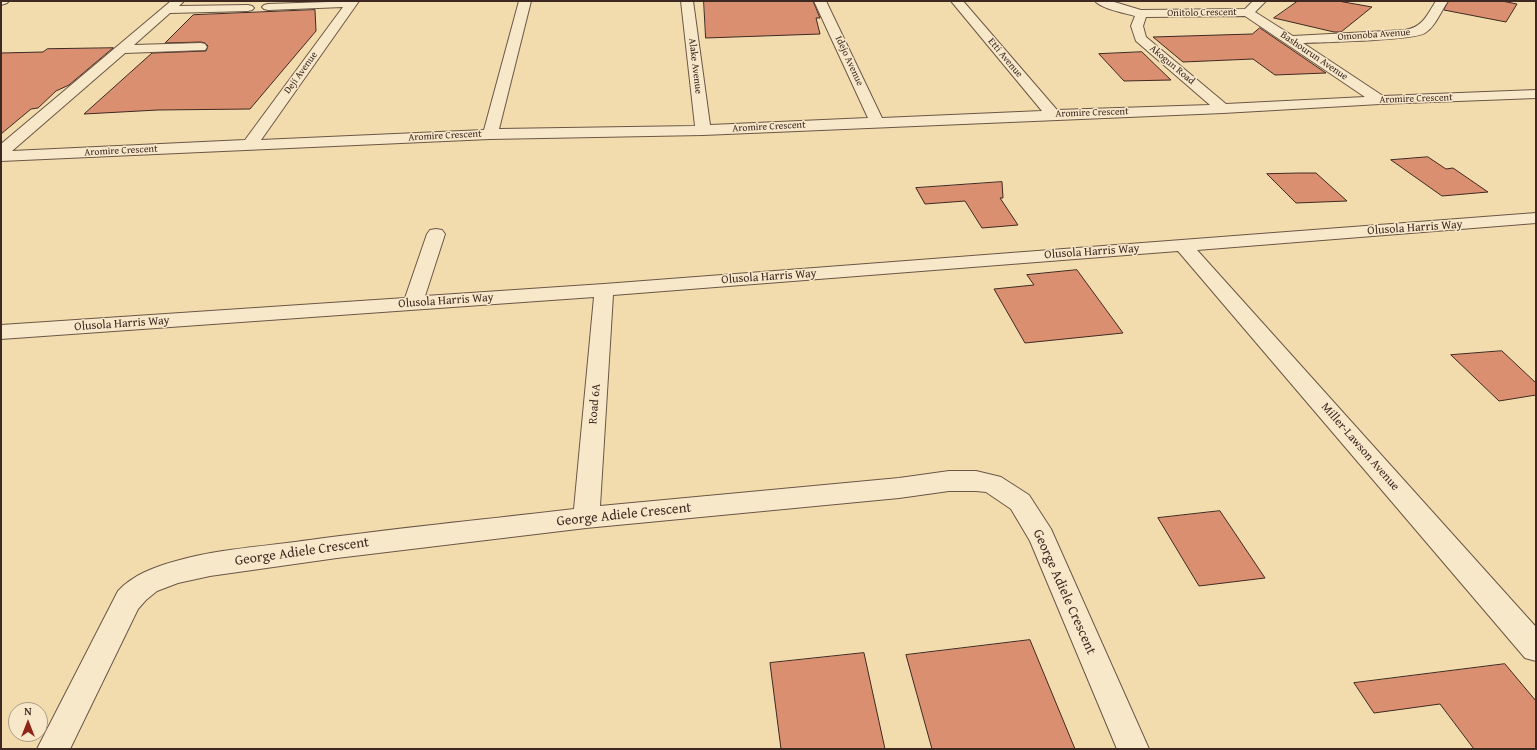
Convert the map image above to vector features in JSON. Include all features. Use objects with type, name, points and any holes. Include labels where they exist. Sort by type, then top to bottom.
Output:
[{"type":"street","points":[[1,152],[178,1]]},
{"type":"street","points":[[490,134],[525,1]]},
{"type":"street","name":"Alake Avenue","points":[[687,1],[703,130]]},
{"type":"street","name":"Idejo Avenue","points":[[820,1],[877,122]]},
{"type":"street","name":"Etti Avenue","points":[[957,1],[1053,115]]},
{"type":"street","name":"Onitolo Crescent","points":[[1101,1],[1141,14],[1248,12],[1260,1]]},
{"type":"street","name":"Omonoba Avenue","points":[[1290,40],[1405,34],[1420,31],[1429,22],[1442,1]]},
{"type":"street","points":[[268,7],[352,2]]},
{"type":"street","name":"Deji Avenue","points":[[249,145],[352,2]]},
{"type":"street","points":[[168,10],[248,8]]},
{"type":"street","name":"Bashourun Avenue","points":[[1248,12],[1380,100]]},
{"type":"street","name":"Akogun Road","points":[[1141,14],[1137,26],[1140,38],[1223,109]]},
{"type":"street","points":[[122,49],[150,49],[204,44]]},
{"type":"street","name":"Aromire Crescent","points":[[1,156],[490,134],[703,130],[1223,109],[1380,100],[1536,94]]},
{"type":"street","name":"Olusola Harris Way","points":[[1,332],[604,290],[1536,218]]},
{"type":"street","points":[[413,304],[436,234]]},
{"type":"street","name":"Miller-Lawson Avenue","points":[[1183,245],[1536,648]]},
{"type":"street","name":"Road 6A","points":[[586,518],[604,290]]},
{"type":"street","name":"George Adiele Crescent","points":[[53,749],[120,613],[136,591],[147,583],[176,572],[217,564],[337,547],[586,518],[899,488],[949,481],[976,481],[992,484],[1020,502],[1042,537],[1133,749]]},
{"type":"building","points":[[704,1],[813,1],[820,18],[816,18],[820,34],[706,38]]},
{"type":"building","points":[[1298,1],[1338,1],[1372,7],[1341,32],[1334,32],[1274,18]]},
{"type":"building","points":[[1449,1],[1502,1],[1517,4],[1506,22],[1444,10]]},
{"type":"building","points":[[315,10],[316,31],[250,109],[158,110],[84,114],[152,53],[206,51],[208,46],[201,42],[165,43],[193,15]]},
{"type":"building","points":[[1260,28],[1326,73],[1275,75],[1253,59],[1183,62],[1153,37],[1252,34]]},
{"type":"building","points":[[113,48],[69,85],[56,91],[38,108],[31,109],[1,134],[1,53],[43,52],[47,49]]},
{"type":"building","points":[[1142,52],[1171,80],[1124,81],[1099,54]]},
{"type":"building","points":[[1428,157],[1446,169],[1453,168],[1488,192],[1442,196],[1391,160]]},
{"type":"building","points":[[1316,173],[1347,201],[1296,203],[1267,174]]},
{"type":"building","points":[[1002,182],[1003,198],[1000,198],[1018,225],[982,228],[965,201],[925,204],[916,188]]},
{"type":"building","points":[[1077,270],[1123,333],[1025,343],[994,289],[1034,285],[1027,275]]},
{"type":"building","points":[[1502,351],[1536,383],[1536,395],[1499,401],[1451,355]]},
{"type":"building","points":[[1220,511],[1265,578],[1199,586],[1158,518]]},
{"type":"building","points":[[1030,640],[1075,749],[932,749],[906,655]]},
{"type":"building","points":[[864,653],[885,749],[781,749],[770,663]]},
{"type":"building","points":[[1505,664],[1536,701],[1536,749],[1474,749],[1440,704],[1374,713],[1354,683]]}]
